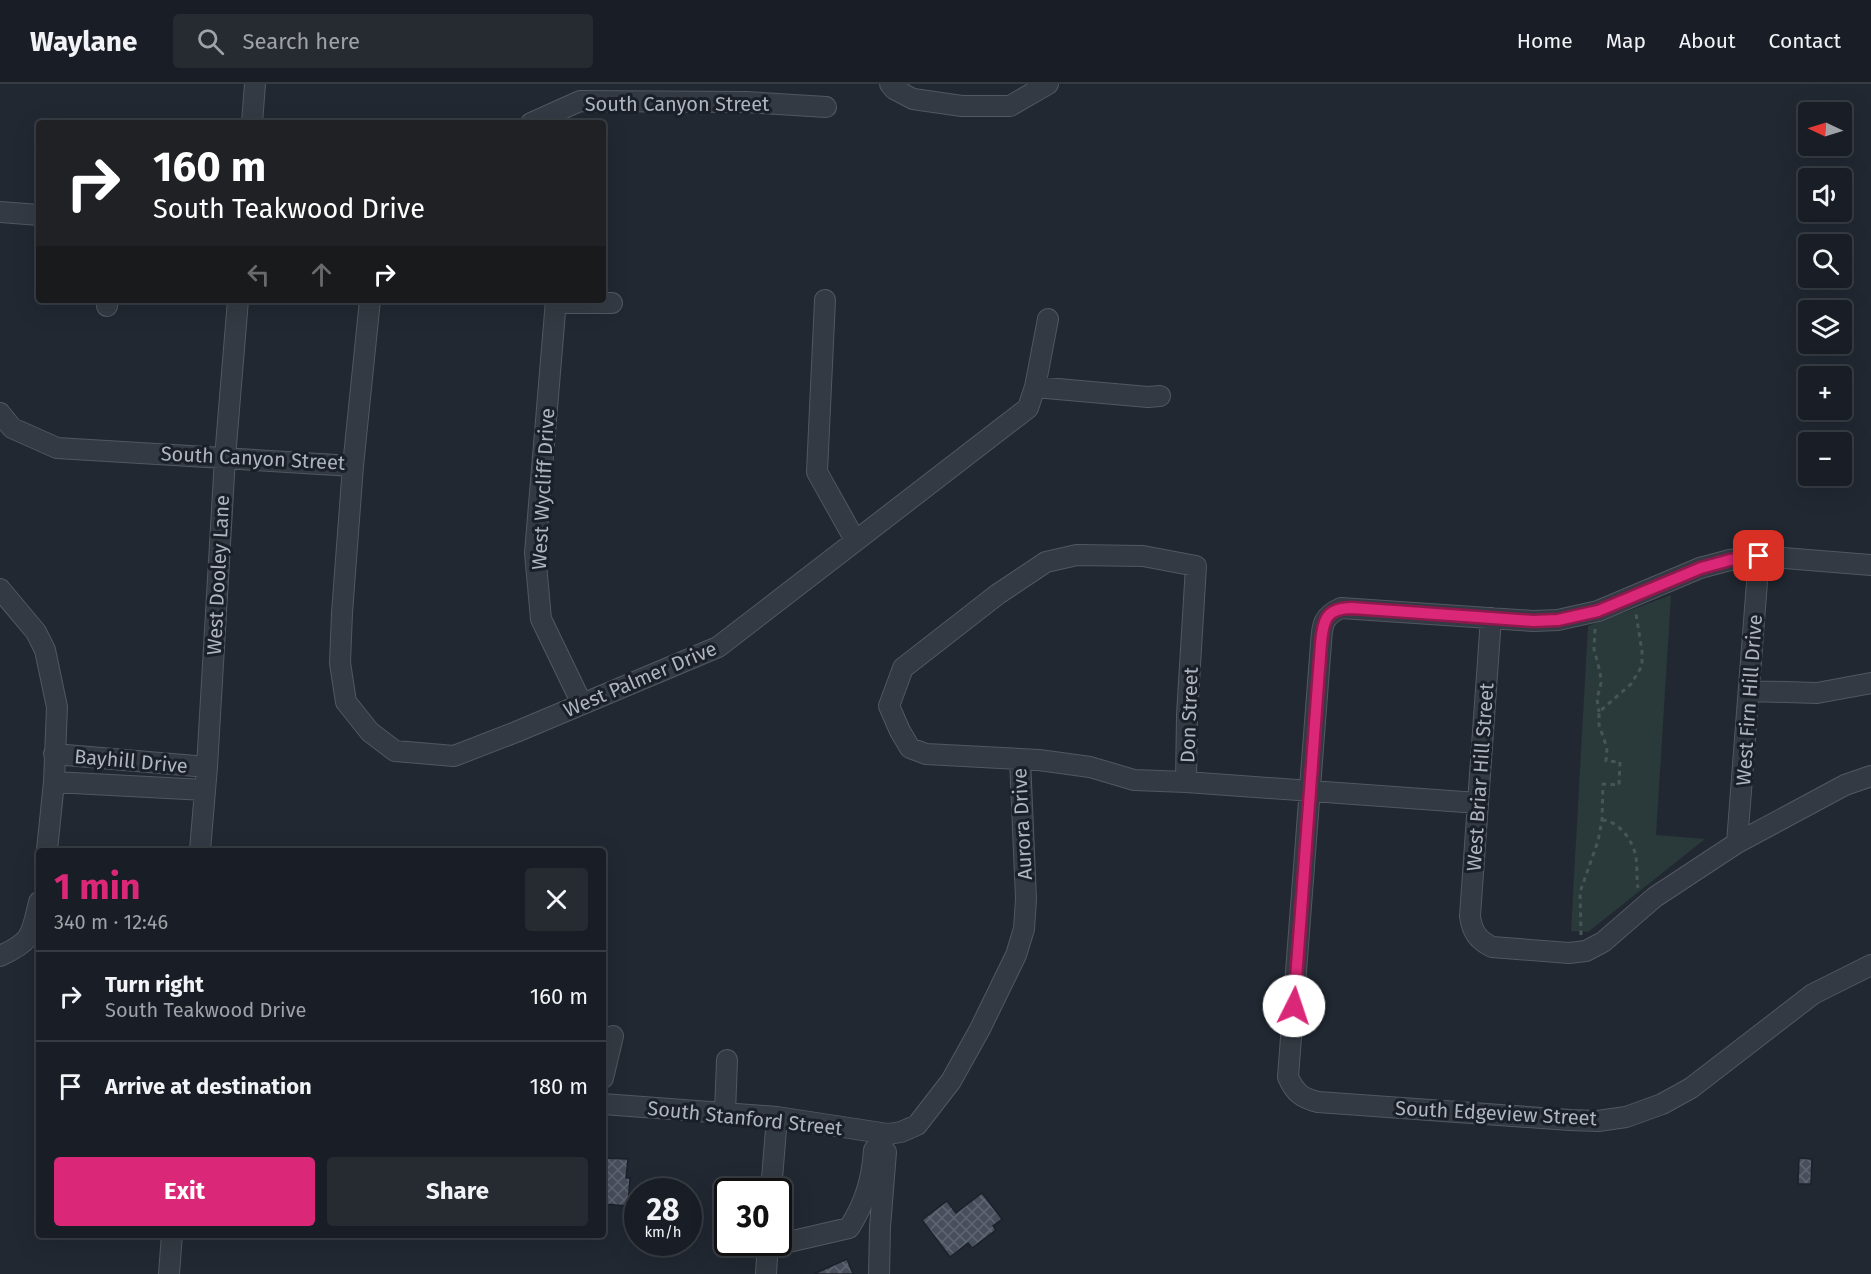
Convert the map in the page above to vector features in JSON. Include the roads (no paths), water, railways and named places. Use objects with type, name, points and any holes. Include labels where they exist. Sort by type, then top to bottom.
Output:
[{"type":"street","points":[[252,120],[255,84]]},
{"type":"street","points":[[890,84],[894,89],[912,99],[962,106],[1010,106],[1048,84]]},
{"type":"street","name":"South Canyon Street","points":[[539,120],[580,101],[746,102],[826,107]]},
{"type":"street","points":[[0,212],[36,215]]},
{"type":"street","points":[[825,300],[817,472],[855,540]]},
{"type":"street","name":"West Dooley Lane","points":[[201,848],[225,458],[238,303]]},
{"type":"street","name":"South Canyon Street","points":[[0,413],[12,428],[57,448],[353,466],[370,303]]},
{"type":"street","name":"West Wycliff Drive","points":[[556,303],[536,553],[541,619],[582,704]]},
{"type":"street","points":[[606,303],[612,303]]},
{"type":"street","name":"West Palmer Drive","points":[[353,466],[340,663],[346,702],[369,732],[395,751],[454,756],[718,647],[1028,408],[1035,387],[1048,319]]},
{"type":"street","points":[[1035,387],[1148,397],[1160,396]]},
{"type":"street","name":"Don Street","points":[[980,607],[1046,562],[1077,555],[1143,556],[1196,566],[1187,715],[1186,782],[1134,780],[1090,767],[1020,759]]},
{"type":"street","points":[[1311,792],[1322,625],[1330,612],[1341,608],[1352,608],[1533,621],[1558,620],[1591,613],[1701,568],[1730,560],[1759,556],[1871,565]]},
{"type":"street","name":"West Firn Hill Drive","points":[[1737,843],[1759,556]]},
{"type":"street","points":[[0,589],[36,632],[45,650],[57,707],[54,782],[47,848]]},
{"type":"street","name":"Aurora Drive","points":[[888,1134],[901,1132],[917,1125],[948,1084],[980,1029],[1016,955],[1024,929],[1026,899],[1020,759],[926,754],[910,748],[889,706],[903,668],[980,607]]},
{"type":"street","name":"West Briar Hill Street","points":[[1491,618],[1470,916],[1475,935],[1482,942],[1492,946],[1569,953],[1586,951],[1603,942],[1655,897],[1737,843]]},
{"type":"street","points":[[1750,691],[1817,693],[1871,683]]},
{"type":"street","name":"Bayhill Drive","points":[[54,754],[207,767]]},
{"type":"street","points":[[1737,843],[1845,785],[1871,776]]},
{"type":"street","name":"Bayhill Drive","points":[[54,782],[205,790]]},
{"type":"street","points":[[1186,782],[1478,803]]},
{"type":"street","name":"South Edgeview Street","points":[[1311,792],[1288,1077],[1294,1090],[1305,1099],[1318,1102],[1570,1120],[1598,1121],[1626,1117],[1662,1104],[1691,1088],[1813,994],[1871,965]]},
{"type":"street","points":[[0,956],[18,948],[32,934],[36,916]]},
{"type":"street","points":[[606,1065],[613,1036]]},
{"type":"street","points":[[725,1113],[727,1060]]},
{"type":"street","name":"South Stanford Street","points":[[606,1104],[777,1117],[888,1134]]},
{"type":"street","points":[[772,1178],[777,1117]]},
{"type":"street","points":[[792,1239],[849,1228],[864,1203],[873,1166],[873,1150],[888,1134]]},
{"type":"street","points":[[879,1274],[880,1227],[888,1134]]},
{"type":"street","points":[[169,1274],[172,1238]]},
{"type":"street","points":[[766,1274],[767,1256]]}]
